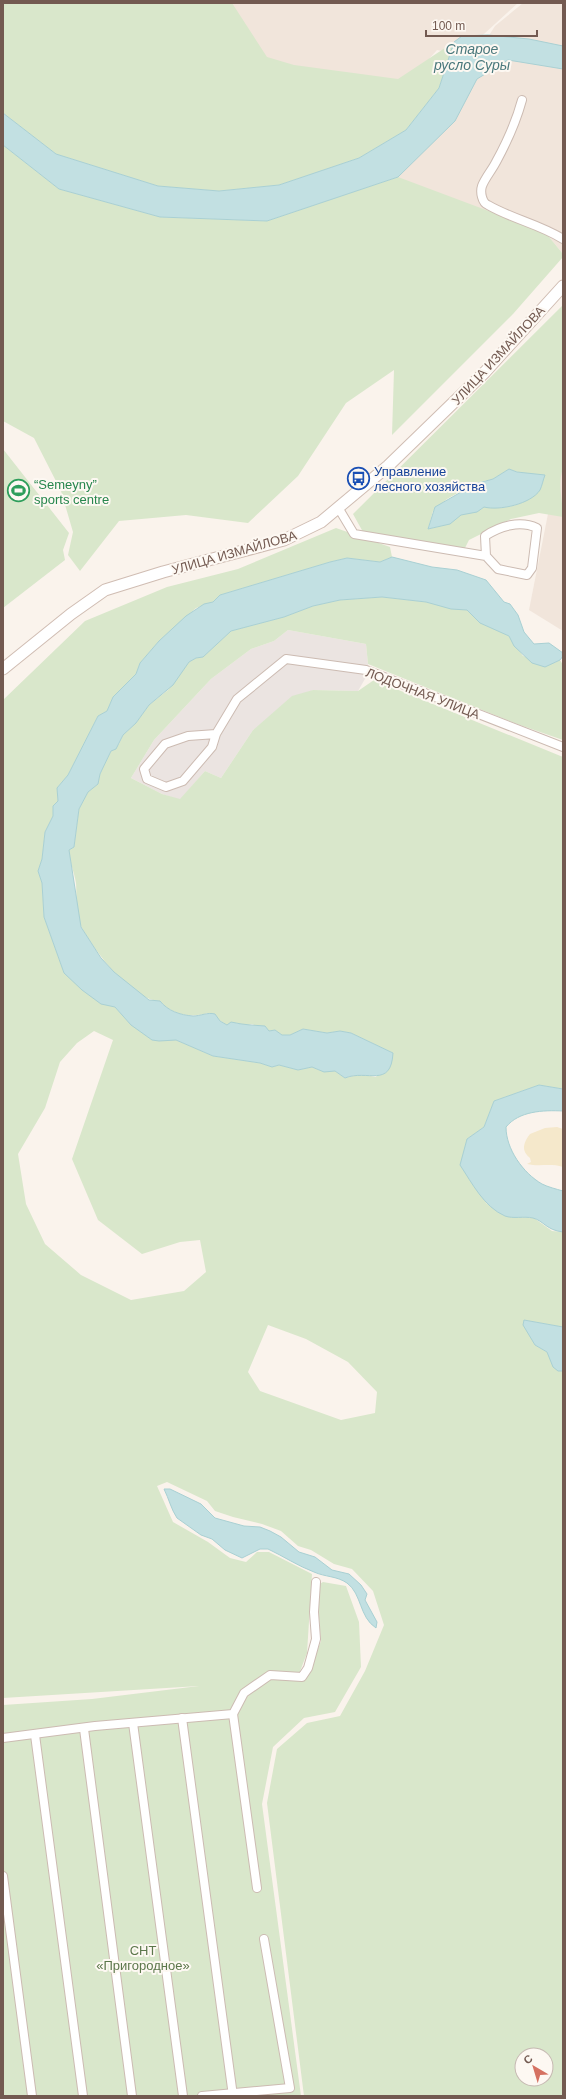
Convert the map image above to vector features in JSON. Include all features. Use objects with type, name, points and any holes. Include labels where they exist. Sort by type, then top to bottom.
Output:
[{"type":"main road","name":"УЛИЦА ИЗМАЙЛОВА","points":[[3,669],[71,614],[105,590],[163,572],[284,540],[321,522],[377,477],[485,372],[563,286]]},
{"type":"street","points":[[522,100],[507,142],[482,187],[483,201],[486,205],[547,229],[563,239]]},
{"type":"street","points":[[338,509],[354,534],[486,556],[498,570],[527,575],[532,568],[537,528],[529,524],[500,527],[486,536],[486,556]]},
{"type":"street","name":"ЛОДОЧНАЯ УЛИЦА","points":[[216,734],[188,736],[165,744],[144,769],[146,779],[166,788],[183,781],[212,747],[216,734],[237,699],[286,659],[366,670],[563,747]]},
{"type":"street","points":[[257,1888],[233,1714],[244,1693],[270,1675],[302,1677],[308,1668],[316,1639],[314,1612],[316,1582]]},
{"type":"street","points":[[3,1738],[84,1729],[95,1726],[233,1714]]},
{"type":"street","points":[[182,1718],[233,2094]]},
{"type":"street","points":[[133,1723],[183,2096]]},
{"type":"street","points":[[84,1729],[132,2096]]},
{"type":"street","points":[[35,1735],[83,2096]]},
{"type":"street","points":[[3,1876],[32,2096]]},
{"type":"street","points":[[202,2096],[290,2088],[264,1939]]},
{"type":"shaded area","points":[[223,3],[518,3],[461,55],[437,50],[401,90],[265,68]]},
{"type":"shaded area","points":[[523,3],[563,3],[563,254],[545,232],[382,203],[495,26]]},
{"type":"shaded area","points":[[563,451],[563,631],[529,610],[560,453]]},
{"type":"shaded area","points":[[288,630],[366,644],[368,664],[366,677],[358,691],[313,690],[253,730],[221,778],[205,771],[180,800],[162,794],[131,778],[154,740],[211,679],[251,649],[274,641]]},
{"type":"green space","points":[[3,3],[232,3],[267,57],[294,65],[398,79],[454,42],[439,88],[406,130],[359,158],[279,185],[219,191],[158,186],[56,154],[3,113]]},
{"type":"green space","points":[[3,145],[59,189],[160,217],[267,221],[398,177],[545,232],[563,254],[563,257],[513,314],[392,435],[394,370],[346,403],[298,476],[248,523],[186,515],[119,521],[80,571],[68,555],[73,532],[61,491],[34,438],[3,421]]},
{"type":"green space","points":[[563,305],[563,469],[560,487],[563,517],[539,513],[511,519],[469,540],[465,548],[363,532],[353,514]],"holes":[[[509,469],[530,474],[543,481],[540,489],[534,495],[519,504],[501,508],[484,506],[477,510],[463,514],[441,526],[428,529],[433,511],[447,499],[475,483],[493,479]]]},
{"type":"green space","name":"“Semeyny” sports centre","points":[[3,449],[69,533],[63,550],[65,560],[3,608]]},
{"type":"green space","name":"СНТ «Пригородное»","points":[[336,528],[390,547],[392,557],[380,562],[347,558],[330,562],[220,595],[213,602],[196,608],[159,641],[140,663],[136,674],[113,697],[107,711],[98,716],[68,775],[57,788],[58,801],[53,806],[53,816],[45,832],[42,859],[38,871],[42,883],[44,917],[64,973],[109,1005],[115,1007],[131,1024],[152,1040],[176,1040],[213,1056],[260,1063],[272,1067],[279,1065],[298,1070],[312,1067],[319,1070],[335,1071],[345,1078],[360,1074],[376,1077],[393,1053],[351,1033],[340,1031],[327,1033],[303,1029],[290,1035],[282,1035],[275,1030],[269,1031],[252,1024],[243,1026],[237,1023],[227,1025],[208,1013],[188,1015],[176,1012],[165,1006],[160,1001],[149,999],[137,993],[115,973],[96,949],[82,928],[78,918],[76,883],[69,850],[74,847],[79,809],[88,792],[98,784],[100,774],[111,751],[119,744],[123,735],[136,723],[149,705],[168,690],[189,662],[196,658],[203,657],[231,631],[284,617],[313,606],[340,600],[382,597],[426,602],[467,610],[473,616],[509,636],[523,656],[554,663],[560,660],[563,665],[563,740],[517,724],[368,664],[366,644],[288,630],[274,641],[251,649],[211,679],[154,740],[131,778],[162,794],[180,799],[205,771],[221,778],[253,730],[292,696],[313,690],[358,691],[374,680],[563,757],[563,1089],[539,1085],[494,1101],[484,1127],[467,1139],[486,1203],[506,1216],[534,1218],[552,1231],[563,1232],[563,1327],[524,1320],[535,1345],[547,1352],[558,1371],[563,1371],[563,2096],[304,2096],[267,1803],[277,1749],[307,1723],[340,1716],[365,1671],[384,1625],[373,1591],[352,1569],[334,1564],[311,1550],[298,1546],[281,1531],[215,1511],[207,1501],[167,1482],[157,1486],[173,1522],[208,1542],[230,1558],[246,1562],[257,1552],[269,1552],[312,1574],[307,1653],[299,1674],[306,1678],[321,1641],[316,1604],[318,1585],[323,1582],[346,1586],[359,1622],[361,1667],[335,1712],[304,1718],[273,1747],[262,1804],[301,2096],[3,2096],[3,1705],[92,1699],[199,1686],[3,1698],[3,700],[85,621],[167,587],[238,569]],"holes":[[[94,1031],[113,1040],[72,1159],[98,1220],[142,1254],[180,1242],[200,1240],[206,1272],[184,1291],[131,1300],[81,1275],[45,1244],[26,1204],[18,1154],[45,1108],[60,1062],[77,1043]],[[268,1325],[306,1339],[348,1362],[377,1392],[375,1413],[341,1420],[260,1391],[248,1372]]]},
{"type":"sand","points":[[557,1127],[563,1129],[563,1167],[554,1165],[527,1164],[531,1162],[530,1158],[525,1153],[524,1147],[530,1134],[545,1128]]},
{"type":"water","name":"Старое русло Суры","points":[[488,35],[529,39],[563,46],[563,69],[508,60],[477,79],[455,121],[398,177],[267,221],[160,217],[59,189],[3,145],[3,113],[56,154],[158,186],[219,191],[279,185],[359,158],[406,130],[439,88],[454,42],[462,36]]},
{"type":"water","points":[[509,469],[517,472],[545,475],[540,490],[536,495],[522,503],[506,507],[484,507],[477,512],[461,515],[450,524],[428,529],[435,507],[475,484],[493,479]]},
{"type":"water","points":[[392,557],[432,567],[457,570],[486,580],[504,602],[510,604],[518,615],[524,632],[534,644],[549,643],[563,653],[563,656],[560,660],[545,667],[532,663],[514,646],[509,636],[480,623],[467,610],[451,609],[426,602],[382,597],[340,600],[313,606],[284,617],[231,631],[203,657],[196,658],[189,662],[173,685],[149,705],[136,723],[123,735],[116,749],[111,751],[100,774],[98,784],[88,792],[79,809],[74,847],[69,850],[81,927],[101,958],[114,972],[149,1000],[160,1001],[171,1010],[183,1015],[193,1016],[209,1013],[215,1014],[220,1021],[227,1025],[231,1022],[265,1026],[269,1031],[275,1030],[282,1035],[290,1035],[303,1029],[327,1033],[340,1031],[351,1033],[393,1053],[388,1071],[376,1076],[362,1075],[345,1078],[335,1071],[324,1072],[312,1067],[298,1070],[279,1065],[272,1067],[260,1063],[213,1056],[176,1040],[152,1040],[131,1025],[115,1007],[101,1004],[82,990],[64,973],[44,917],[42,883],[38,871],[42,859],[45,832],[53,816],[53,806],[58,801],[57,788],[68,775],[98,716],[107,711],[113,697],[136,674],[140,663],[159,641],[186,616],[204,604],[213,602],[220,595],[330,562],[347,558],[380,562]]},
{"type":"water","points":[[539,1085],[563,1089],[563,1111],[540,1111],[524,1115],[511,1122],[506,1127],[507,1135],[512,1152],[528,1174],[542,1184],[563,1191],[563,1232],[549,1227],[537,1219],[526,1217],[508,1217],[498,1212],[479,1194],[460,1165],[467,1139],[484,1127],[494,1101]]},
{"type":"water","points":[[524,1320],[563,1327],[563,1371],[558,1371],[553,1367],[547,1352],[535,1345],[523,1325]]},
{"type":"water","points":[[164,1489],[170,1489],[201,1504],[215,1518],[244,1526],[260,1527],[270,1531],[281,1537],[299,1552],[315,1557],[332,1570],[349,1574],[361,1585],[367,1594],[365,1600],[377,1622],[376,1628],[366,1618],[355,1593],[347,1583],[339,1579],[308,1570],[268,1549],[260,1549],[242,1558],[225,1550],[212,1539],[201,1535],[177,1518]]},
{"type":"place","name":"Управление лесного хозяйства","points":[[358,478]]},
{"type":"place","name":"“Semeyny” sports centre","points":[[19,491]]}]
